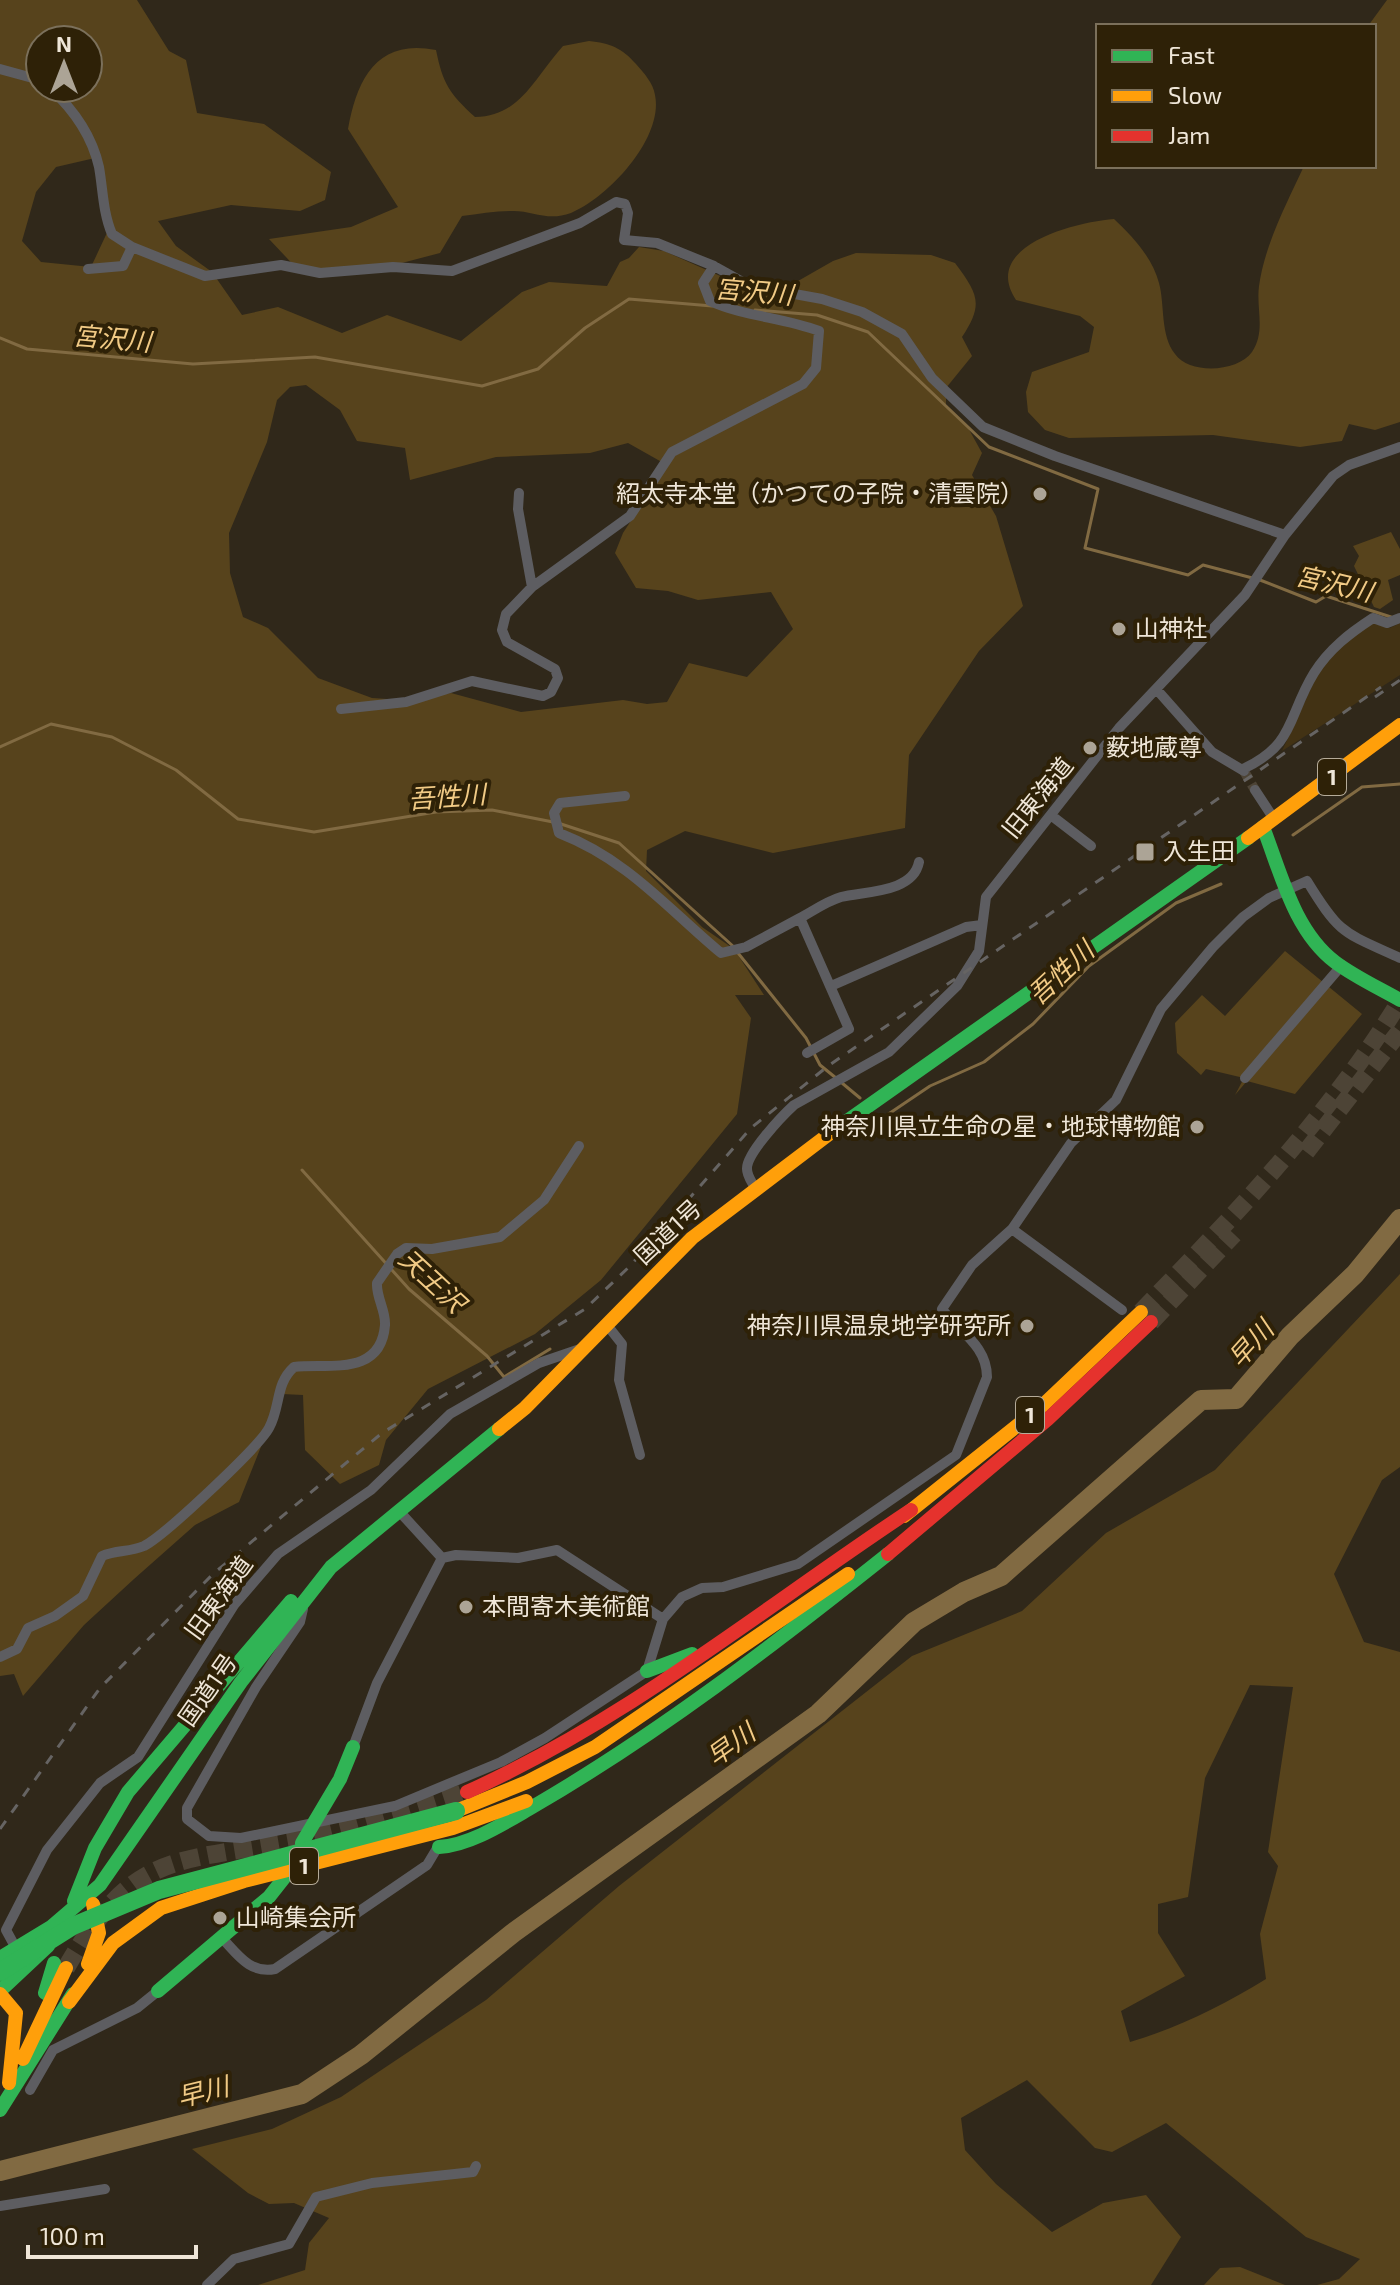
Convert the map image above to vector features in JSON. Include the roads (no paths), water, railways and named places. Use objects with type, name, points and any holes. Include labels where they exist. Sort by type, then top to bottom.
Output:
[{"type":"main road","name":"国道1号","points":[[8,1954],[51,1927],[114,1867],[241,1682],[331,1567],[525,1408],[692,1238],[755,1188],[1268,823],[1400,725]]},
{"type":"main road","points":[[1268,823],[1287,888],[1311,939],[1347,968],[1400,1000]]},
{"type":"main road","name":"1","points":[[439,1843],[452,1846],[496,1828],[651,1730],[834,1598],[1044,1425],[1138,1314]]},
{"type":"main road","name":"1","points":[[800,1603],[1043,1405],[1138,1314]]},
{"type":"main road","name":"1","points":[[0,1972],[73,1926],[159,1890],[402,1826],[507,1792],[598,1745],[800,1603],[851,1573],[961,1494]]},
{"type":"main road","name":"1","points":[[467,1792],[565,1747],[621,1712],[834,1559],[911,1510]]},
{"type":"main road","name":"1","points":[[69,2002],[97,1942],[98,1916],[81,1899],[95,1848],[128,1792],[280,1611],[331,1567]]},
{"type":"main road","name":"1","points":[[647,1671],[713,1645]]},
{"type":"main road","points":[[302,1843],[340,1779],[353,1747]]},
{"type":"main road","name":"1","points":[[0,2110],[69,2002],[113,1943],[161,1908],[244,1881],[453,1828],[572,1780]]},
{"type":"main road","points":[[158,1991],[269,1897],[284,1878]]},
{"type":"main road","name":"国道1号","points":[[0,1992],[69,1925],[81,1899]]},
{"type":"main road","name":"1","points":[[0,2102],[34,2035],[60,1965]]},
{"type":"main road","name":"1","points":[[0,1992],[16,2013],[9,2083]]},
{"type":"street","points":[[0,69],[24,76]]},
{"type":"street","points":[[65,104],[89,138],[98,165],[112,234],[132,247],[205,276],[281,265],[320,273],[393,267],[452,271],[580,223],[616,202],[625,204],[628,213],[624,240],[657,243],[714,266],[750,286],[822,299],[862,312],[902,334],[932,378],[983,427],[1055,456],[1285,535]]},
{"type":"street","points":[[88,269],[123,266],[132,247]]},
{"type":"street","points":[[341,709],[397,704],[472,681],[543,696],[551,692],[558,678],[555,669],[507,642],[502,630],[506,614],[532,587],[630,516],[672,452],[803,384],[816,368],[819,331],[797,322],[732,311],[710,301],[703,283],[714,266]]},
{"type":"street","name":"旧東海道","points":[[755,1188],[748,1174],[748,1162],[785,1114],[794,1105],[889,1052],[916,1028],[970,969],[979,951],[986,897],[1119,728],[1158,691],[1256,578],[1285,535],[1333,476],[1349,465],[1400,447]]},
{"type":"street","points":[[519,493],[518,509],[532,587]]},
{"type":"street","points":[[1158,691],[1212,752],[1244,770],[1278,749],[1315,672],[1341,640],[1373,618],[1387,623],[1400,618]]},
{"type":"street","points":[[1255,790],[1268,823]]},
{"type":"street","points":[[625,796],[560,803],[554,813],[559,833],[581,841],[634,873],[721,953],[746,947],[839,897],[872,893],[906,880],[917,871],[919,862]]},
{"type":"street","points":[[1052,816],[1091,846]]},
{"type":"street","points":[[304,1600],[300,1622],[256,1687],[186,1814],[187,1819],[209,1836],[230,1837],[314,1824],[395,1806],[501,1762],[545,1738],[647,1671],[663,1619],[682,1597],[702,1588],[723,1587],[798,1564],[956,1455],[979,1404],[987,1377],[987,1364],[974,1341],[942,1309],[972,1265],[1012,1229],[1071,1143],[1116,1100],[1161,1009],[1243,917],[1287,888],[1307,881],[1332,921],[1346,934],[1400,958]]},
{"type":"street","points":[[800,918],[849,1029],[807,1053]]},
{"type":"street","points":[[831,986],[966,927],[982,925]]},
{"type":"street","points":[[1245,1078],[1347,968]]},
{"type":"street","points":[[0,1657],[17,1649],[28,1628],[55,1616],[83,1596],[102,1556],[145,1545],[160,1535],[219,1478],[247,1457],[270,1426],[282,1377],[294,1367],[349,1367],[364,1361],[379,1343],[385,1324],[377,1283],[397,1254],[406,1248],[432,1249],[500,1237],[544,1200],[579,1146]]},
{"type":"street","points":[[1012,1229],[1138,1314]]},
{"type":"street","points":[[607,1325],[622,1344],[619,1380],[640,1455]]},
{"type":"street","name":"旧東海道","points":[[27,1968],[8,1954],[6,1930],[47,1850],[100,1783],[138,1757],[234,1605],[278,1554],[371,1490],[450,1414],[539,1363],[582,1348]]},
{"type":"street","points":[[398,1510],[442,1558]]},
{"type":"street","points":[[442,1558],[456,1555],[518,1558],[557,1550],[663,1619]]},
{"type":"street","points":[[353,1747],[377,1683],[442,1558]]},
{"type":"street","points":[[428,1793],[433,1808]]},
{"type":"street","points":[[222,1938],[250,1967],[264,1971],[275,1969],[427,1865],[439,1843]]},
{"type":"street","points":[[30,2090],[53,2050],[137,2008],[158,1991]]},
{"type":"street","points":[[207,2285],[234,2259],[289,2244],[316,2197],[372,2183],[473,2172],[476,2166]]},
{"type":"street","points":[[0,2206],[105,2189]]},
{"type":"waterway","name":"宮沢川","points":[[0,338],[27,349],[193,364],[315,357],[482,386],[538,369],[585,328],[629,299],[712,306]]},
{"type":"waterway","name":"宮沢川","points":[[755,310],[817,315],[868,332],[989,447],[1098,489],[1085,548],[1188,575],[1203,565],[1260,580],[1316,602],[1326,596],[1391,617]]},
{"type":"waterway","name":"吾性川","points":[[0,747],[51,724],[112,737],[176,770],[238,819],[314,832],[436,812],[492,810],[553,822]]},
{"type":"waterway","name":"吾性川","points":[[1293,835],[1362,787],[1400,784]]},
{"type":"waterway","name":"吾性川","points":[[561,824],[619,843],[734,947]]},
{"type":"waterway","name":"吾性川","points":[[887,1115],[930,1086],[984,1062],[1033,1024],[1089,966],[1176,903],[1221,884]]},
{"type":"waterway","name":"吾性川","points":[[738,953],[806,1038],[820,1065],[836,1078]]},
{"type":"waterway","name":"吾性川","points":[[842,1083],[860,1098]]},
{"type":"waterway","name":"天王沢","points":[[302,1170],[409,1289],[487,1356],[504,1377],[550,1349]]},
{"type":"waterway","name":"早川","points":[[0,2171],[302,2094],[361,2055],[513,1933],[818,1714],[914,1622],[964,1592],[1001,1576],[1201,1400],[1236,1399],[1290,1336],[1355,1274],[1400,1219]]},
{"type":"tunnel","points":[[1244,771],[1255,790]]},
{"type":"tunnel","points":[[1141,1312],[1246,1202],[1312,1125],[1400,1001]]},
{"type":"tunnel","points":[[1306,1152],[1400,1031]]},
{"type":"tunnel","points":[[1151,1322],[1234,1234]]},
{"type":"tunnel","points":[[66,1968],[90,1930],[113,1902],[135,1883],[159,1869],[185,1860],[336,1831],[467,1792]]},
{"type":"railway","points":[[1375,697],[1400,680]]},
{"type":"railway","points":[[0,1829],[100,1688],[213,1574],[382,1433],[585,1309],[630,1266],[751,1128],[828,1066],[1381,687]]},
{"type":"place","name":"紹太寺本堂（かつての子院・清雲院）","points":[[1040,494]]},
{"type":"place","name":"山神社","points":[[1119,629]]},
{"type":"place","name":"薮地蔵尊","points":[[1090,748]]},
{"type":"place","name":"入生田","points":[[1145,852]]},
{"type":"place","name":"神奈川県立生命の星・地球博物館","points":[[1197,1127]]},
{"type":"place","name":"神奈川県温泉地学研究所","points":[[1027,1326]]},
{"type":"place","name":"本間寄木美術館","points":[[466,1607]]},
{"type":"place","name":"山崎集会所","points":[[220,1918]]}]
